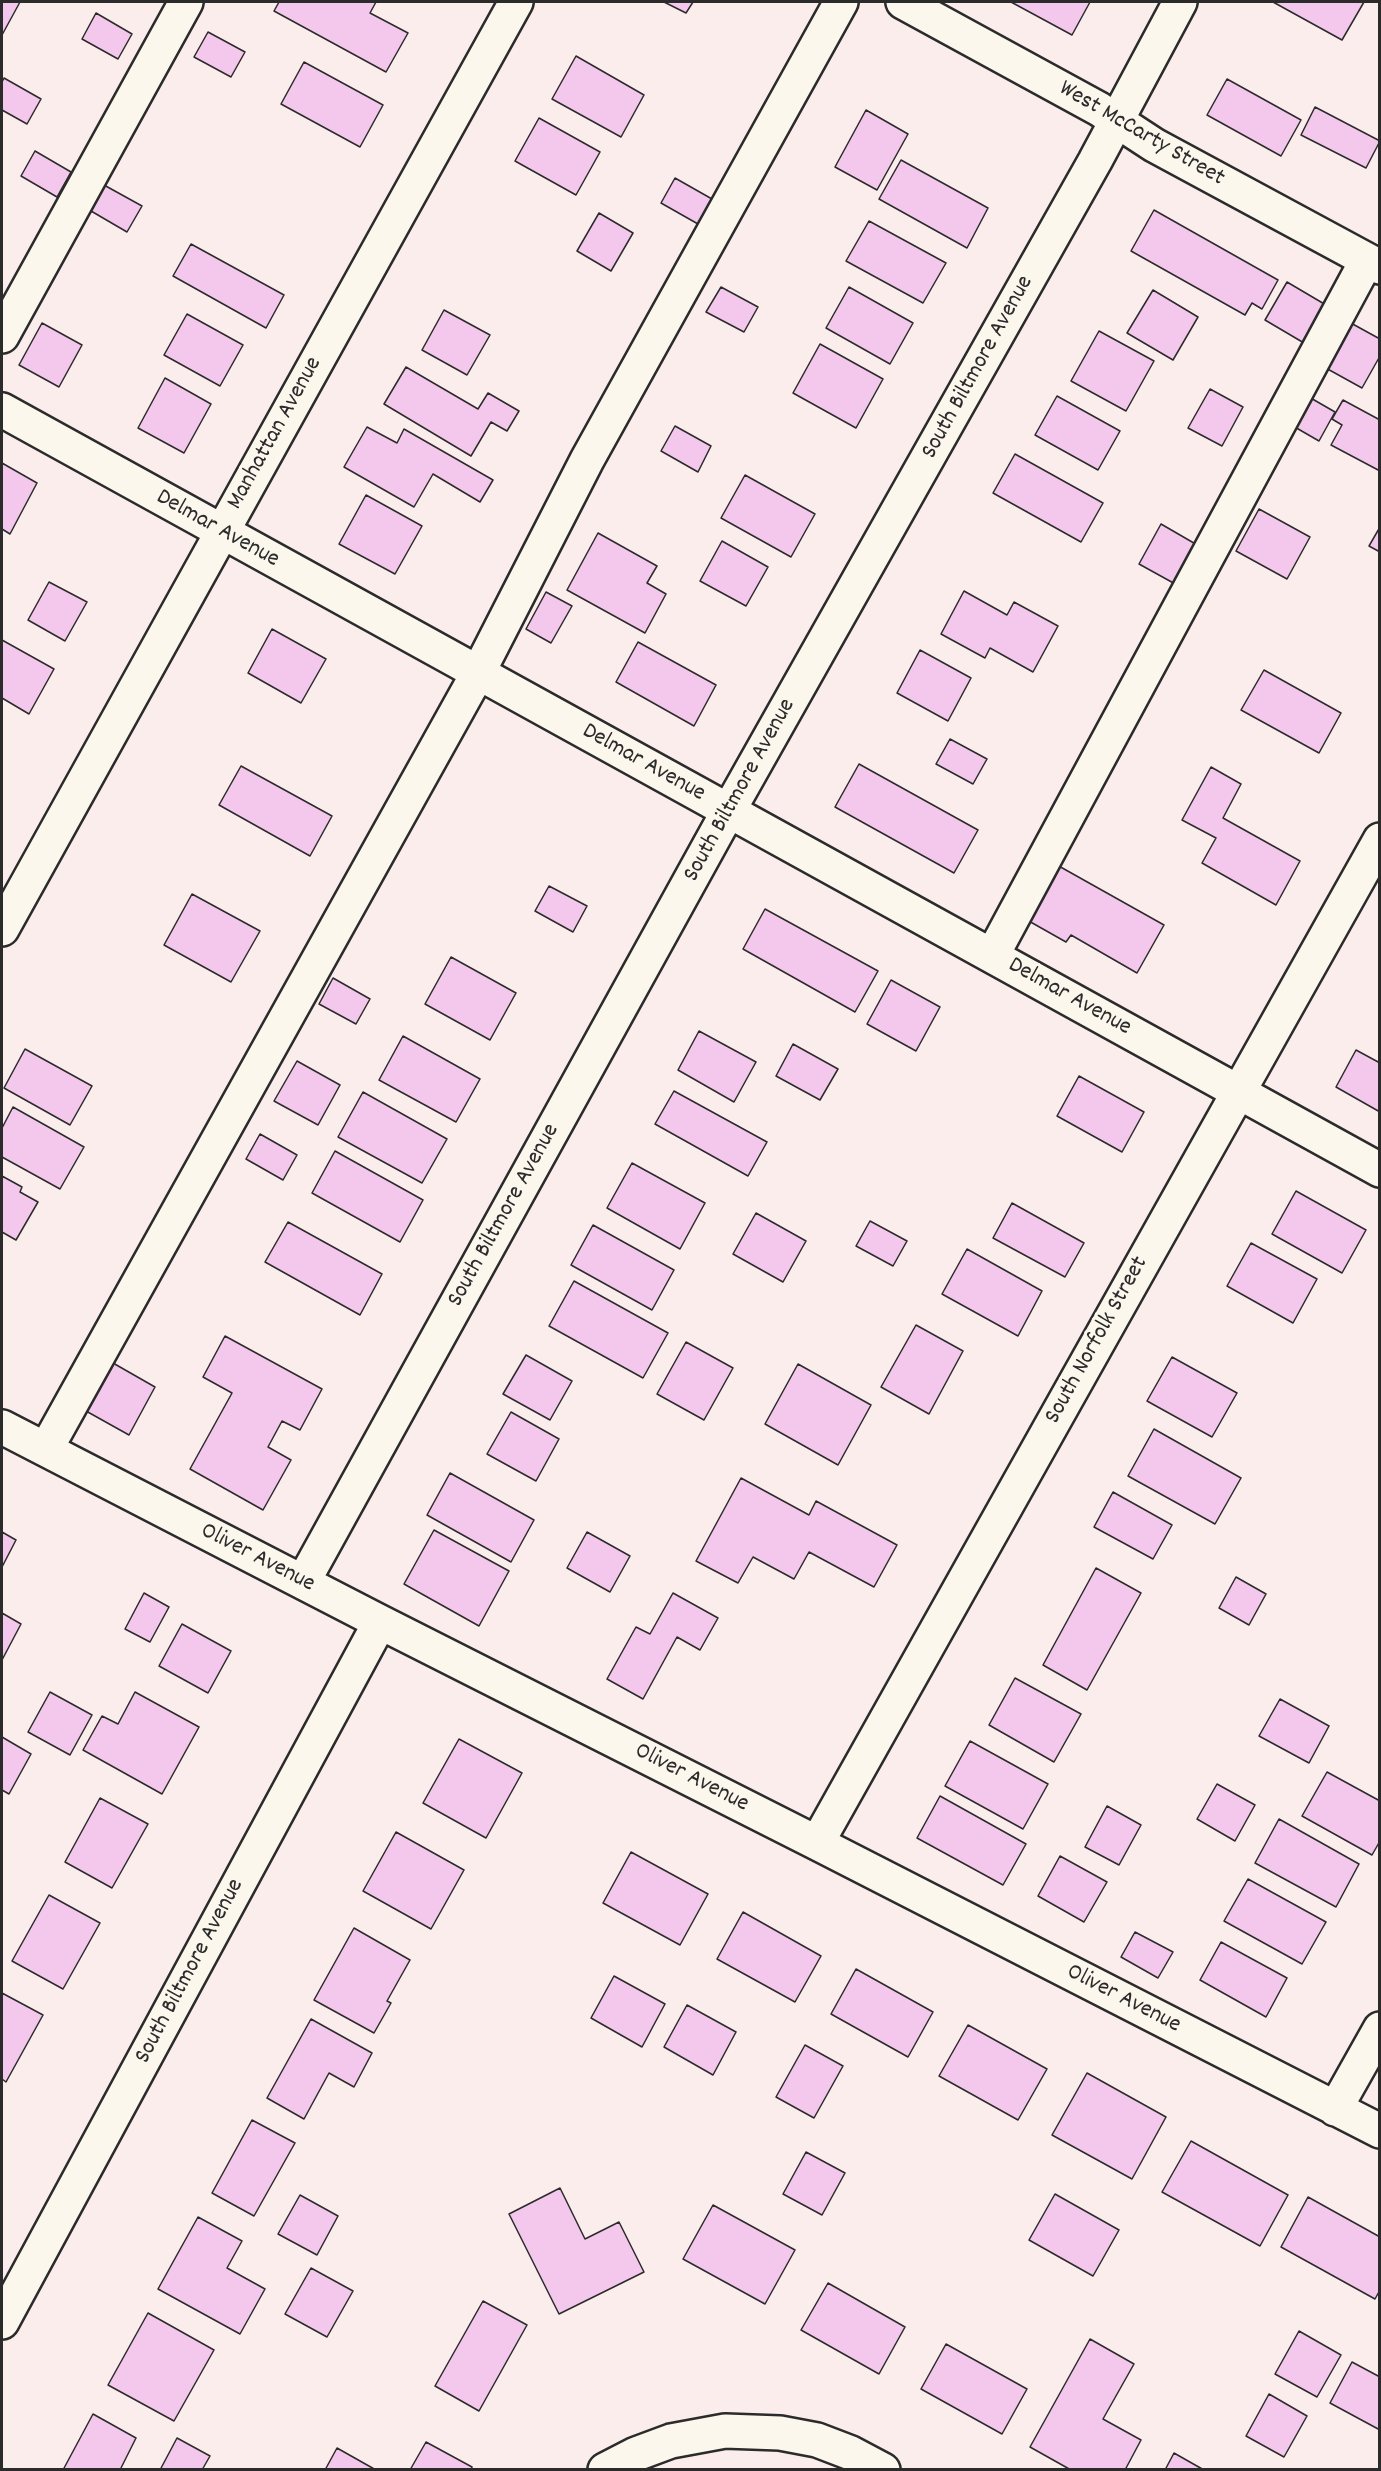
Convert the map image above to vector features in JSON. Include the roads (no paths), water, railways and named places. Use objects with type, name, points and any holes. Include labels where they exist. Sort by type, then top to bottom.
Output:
[{"type":"street","points":[[2,336],[186,2]]},
{"type":"street","name":"Manhattan Avenue","points":[[2,929],[516,2]]},
{"type":"street","points":[[46,1449],[478,673],[587,460],[841,2]]},
{"type":"street","name":"West McCarty Street","points":[[903,2],[1116,120],[1154,145],[1373,264]]},
{"type":"street","name":"South Biltmore Avenue","points":[[303,1582],[729,810],[1180,2]]},
{"type":"street","points":[[992,956],[1373,264]]},
{"type":"street","name":"Delmar Avenue","points":[[2,410],[221,533],[729,810],[1380,1170]]},
{"type":"street","name":"South Norfolk Street","points":[[817,1843],[1380,840]]},
{"type":"street","name":"Oliver Avenue","points":[[2,1427],[1380,2132]]},
{"type":"street","name":"South Biltmore Avenue","points":[[2,2322],[380,1622]]},
{"type":"street","points":[[1335,2109],[1380,2029]]},
{"type":"street","points":[[605,2469],[671,2441],[725,2431],[780,2433],[816,2440],[851,2453],[883,2469]]}]
